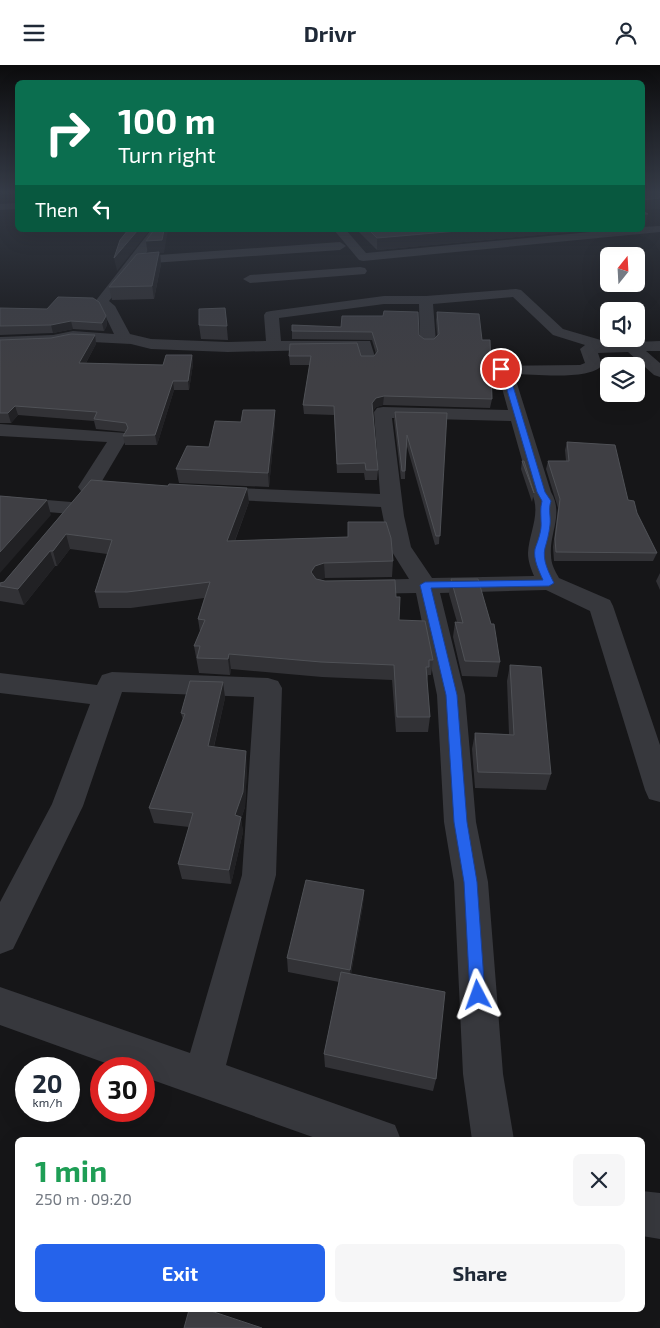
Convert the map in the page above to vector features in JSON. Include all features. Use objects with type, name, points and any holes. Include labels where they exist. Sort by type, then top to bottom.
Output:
[{"type":"street","points":[[124,338],[108,306],[101,303],[142,250]]},
{"type":"street","points":[[134,260],[282,250]]},
{"type":"street","points":[[343,250],[384,300]]},
{"type":"street","points":[[357,250],[363,257],[438,250]]},
{"type":"street","points":[[250,279],[366,278]]},
{"type":"street","points":[[274,346],[271,315],[384,300],[516,293],[558,332],[612,348]]},
{"type":"street","points":[[426,299],[428,342]]},
{"type":"street","points":[[37,326],[76,327],[73,336]]},
{"type":"street","points":[[0,342],[53,340],[73,336],[124,338],[151,344],[186,346],[365,344],[368,360]]},
{"type":"street","points":[[645,347],[660,346]]},
{"type":"street","points":[[549,583],[540,563],[540,549],[543,543],[546,521],[544,511],[546,501],[541,492],[507,376],[501,369],[582,370],[594,365],[588,349],[632,347],[660,372]]},
{"type":"street","points":[[493,1137],[483,1075],[470,882],[460,822],[451,695],[425,585],[400,547],[393,516],[383,412],[518,416]]},
{"type":"street","points":[[0,430],[119,437],[88,487],[52,530]]},
{"type":"street","points":[[88,487],[133,489]]},
{"type":"street","points":[[193,492],[392,501]]},
{"type":"street","points":[[0,502],[71,508]]},
{"type":"street","points":[[334,587],[549,583],[600,606],[660,790]]},
{"type":"street","points":[[0,937],[67,807],[112,682],[268,688],[259,875],[203,1077]]},
{"type":"street","points":[[0,683],[107,696]]},
{"type":"street","points":[[0,1006],[372,1137]]},
{"type":"street","points":[[645,1214],[660,1216]]},
{"type":"building","points":[[117,250],[121,250],[114,258]]},
{"type":"building","points":[[159,252],[152,286],[109,287],[137,254]]},
{"type":"building","points":[[58,297],[93,298],[99,302],[106,316],[102,323],[71,321],[51,325],[0,326],[0,308],[47,309]]},
{"type":"building","points":[[225,308],[227,326],[199,325],[199,309]]},
{"type":"building","points":[[384,311],[418,312],[419,335],[424,339],[434,339],[439,334],[437,312],[479,314],[482,340],[490,340],[492,399],[384,396],[376,398],[372,403],[378,470],[366,470],[365,463],[337,464],[334,406],[303,405],[311,356],[289,356],[290,344],[357,343],[361,356],[374,356],[378,351],[372,332],[292,331],[292,325],[341,327],[342,316],[383,316]]},
{"type":"building","points":[[71,334],[95,335],[79,363],[163,365],[166,355],[192,355],[188,381],[173,381],[155,435],[123,436],[128,428],[126,423],[94,419],[97,412],[15,406],[8,413],[0,413],[0,340],[51,338]]},
{"type":"building","points":[[243,410],[275,410],[268,473],[176,469],[187,446],[209,447],[215,421],[241,422]]},
{"type":"building","points":[[395,412],[447,413],[440,536],[436,536],[407,435],[405,471],[402,471]]},
{"type":"building","points":[[567,442],[615,445],[628,500],[634,501],[637,513],[657,553],[556,552],[555,539],[560,499],[548,461],[569,461]]},
{"type":"building","points":[[522,461],[524,461],[534,493]]},
{"type":"building","points":[[91,480],[168,486],[169,484],[247,488],[227,541],[348,537],[348,522],[386,522],[391,538],[393,561],[324,563],[315,566],[311,572],[316,579],[325,581],[395,580],[396,597],[400,597],[399,620],[425,621],[433,660],[429,660],[429,667],[426,667],[430,717],[397,717],[394,665],[321,662],[229,654],[228,659],[197,658],[200,646],[194,646],[205,620],[198,619],[210,582],[127,592],[95,592],[112,540],[66,534],[18,589],[0,586],[0,583],[4,582]]},
{"type":"building","points":[[0,496],[47,500],[0,552]]},
{"type":"building","points":[[451,579],[478,579],[491,624],[494,624],[500,662],[465,661],[455,622],[463,623]]},
{"type":"building","points":[[510,665],[541,667],[551,774],[478,772],[475,733],[514,735]]},
{"type":"building","points":[[190,681],[223,682],[208,746],[246,751],[243,792],[235,815],[241,817],[229,870],[178,864],[193,813],[149,808],[185,714],[181,713]]},
{"type":"building","points":[[306,880],[364,890],[350,970],[287,958]]},
{"type":"building","points":[[341,972],[445,992],[436,1079],[324,1054]]},
{"type":"building","points":[[188,1312],[214,1312],[262,1328],[184,1328]]},
{"type":"route","points":[[478,995],[470,882],[460,822],[451,695],[425,585],[549,583],[540,563],[540,549],[543,543],[546,521],[544,511],[546,501],[541,492],[507,376],[501,369]]}]
